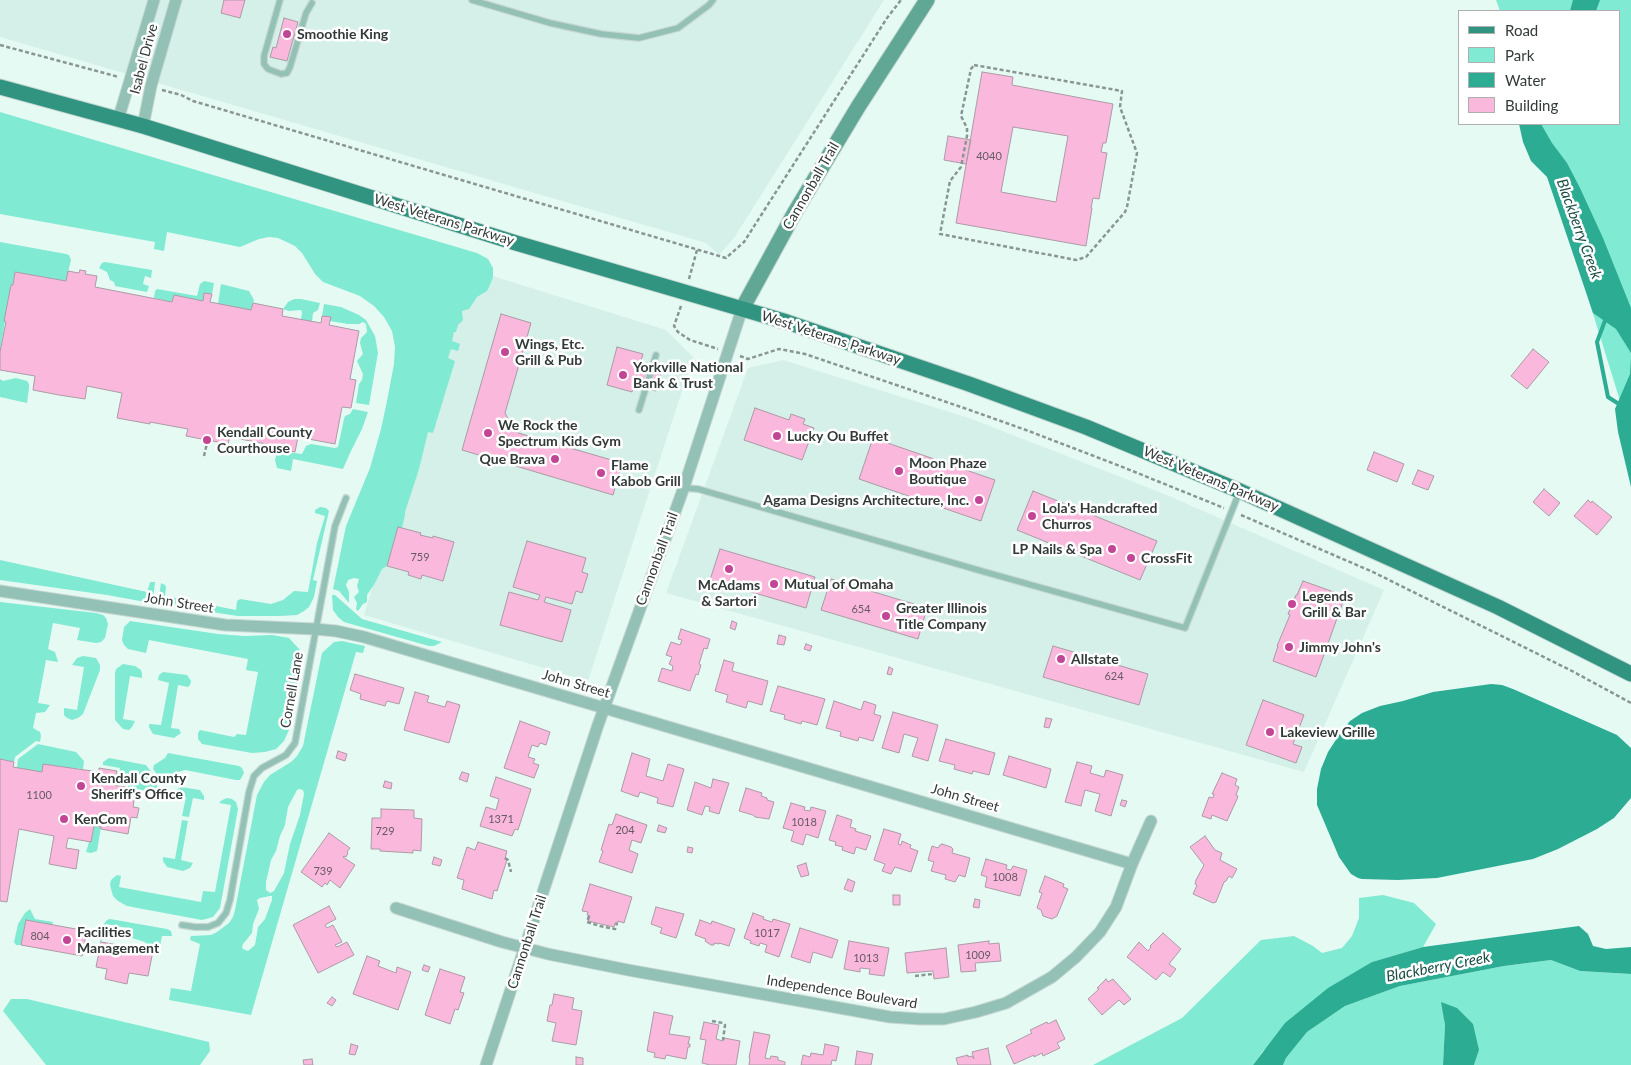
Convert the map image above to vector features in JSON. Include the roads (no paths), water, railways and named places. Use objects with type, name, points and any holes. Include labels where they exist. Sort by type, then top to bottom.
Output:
[{"type":"main road","name":"Cannonball Trail","points":[[742,309],[795,212],[858,107],[928,0]]},
{"type":"main road","name":"West Veterans Parkway","points":[[0,87],[143,126],[509,241],[786,322],[978,387],[1086,427],[1240,491],[1498,607],[1631,674]]},
{"type":"street","name":"Isabel Drive","points":[[118,120],[154,0]]},
{"type":"street","name":"Isabel Drive","points":[[143,126],[151,86],[176,0]]},
{"type":"street","name":"Cannonball Trail","points":[[486,1065],[604,707],[684,488],[742,309]]},
{"type":"street","name":"John Street","points":[[0,591],[225,625],[315,629],[364,637],[1132,864]]},
{"type":"street","name":"Independence Boulevard","points":[[396,908],[524,949],[628,970],[890,1017],[944,1019],[1006,1003],[1052,976],[1076,957],[1100,932],[1116,907],[1151,821]]},
{"type":"lane","points":[[280,0],[264,56],[264,64],[268,69],[281,74],[287,73],[290,67],[306,13],[312,3]]},
{"type":"lane","points":[[472,0],[550,23],[601,34],[639,38],[678,28],[713,0]]},
{"type":"lane","points":[[639,410],[656,355]]},
{"type":"lane","points":[[684,488],[698,489],[1185,628],[1240,491]]},
{"type":"lane","name":"Cornell Lane","points":[[182,925],[208,927],[218,923],[226,914],[249,792],[254,776],[262,768],[286,754],[295,743],[335,526],[346,498]]},
{"type":"water","points":[[1573,0],[1600,0],[1596,10],[1570,10]]},
{"type":"water","name":"Blackberry Creek","points":[[1519,125],[1542,125],[1567,163],[1580,188],[1603,238],[1631,308],[1631,353],[1616,329],[1593,313],[1547,177],[1531,161],[1523,142]]},
{"type":"water","points":[[1631,358],[1631,487],[1618,432],[1615,409],[1630,374]]},
{"type":"water","points":[[1491,684],[1513,689],[1617,735],[1631,748],[1631,798],[1614,818],[1597,829],[1558,849],[1533,859],[1437,878],[1362,879],[1351,874],[1339,857],[1317,805],[1317,789],[1321,769],[1328,752],[1341,732],[1350,721],[1362,713],[1380,706],[1433,692]]},
{"type":"water","name":"Blackberry Creek","points":[[1579,926],[1588,934],[1593,946],[1606,949],[1631,947],[1631,974],[1580,971],[1551,960],[1504,966],[1400,986],[1345,1006],[1307,1032],[1286,1058],[1283,1065],[1253,1065],[1285,1023],[1328,988],[1372,962],[1423,947]]},
{"type":"water","points":[[1441,1002],[1457,1008],[1473,1024],[1479,1050],[1474,1065],[1443,1065],[1445,1025]]},
{"type":"waterway","points":[[1606,318],[1597,342],[1608,397],[1622,406]]},
{"type":"place","name":"Smoothie King","points":[[287,34]]},
{"type":"place","name":"Wings, Etc. Grill & Pub","points":[[505,352]]},
{"type":"place","name":"Yorkville National Bank & Trust","points":[[623,375]]},
{"type":"place","name":"We Rock the Spectrum Kids Gym","points":[[488,433]]},
{"type":"place","name":"Lucky Ou Buffet","points":[[777,436]]},
{"type":"place","name":"Kendall County Courthouse","points":[[207,440]]},
{"type":"place","name":"Que Brava","points":[[555,459]]},
{"type":"place","name":"Moon Phaze Boutique","points":[[899,471]]},
{"type":"place","name":"Flame Kabob Grill","points":[[601,473]]},
{"type":"place","name":"Agama Designs Architecture, Inc.","points":[[979,500]]},
{"type":"place","name":"Lola's Handcrafted Churros","points":[[1032,516]]},
{"type":"place","name":"LP Nails & Spa","points":[[1112,549]]},
{"type":"place","name":"CrossFit","points":[[1131,558]]},
{"type":"place","name":"McAdams & Sartori","points":[[729,569]]},
{"type":"place","name":"Mutual of Omaha","points":[[774,584]]},
{"type":"place","name":"Legends Grill & Bar","points":[[1292,604]]},
{"type":"place","name":"Greater Illinois Title Company","points":[[886,616]]},
{"type":"place","name":"Jimmy John's","points":[[1289,647]]},
{"type":"place","name":"Allstate","points":[[1061,659]]},
{"type":"place","name":"Lakeview Grille","points":[[1270,732]]},
{"type":"place","name":"Kendall County Sheriff's Office","points":[[81,786]]},
{"type":"place","name":"KenCom","points":[[64,819]]},
{"type":"place","name":"Facilities Management","points":[[67,940]]}]
